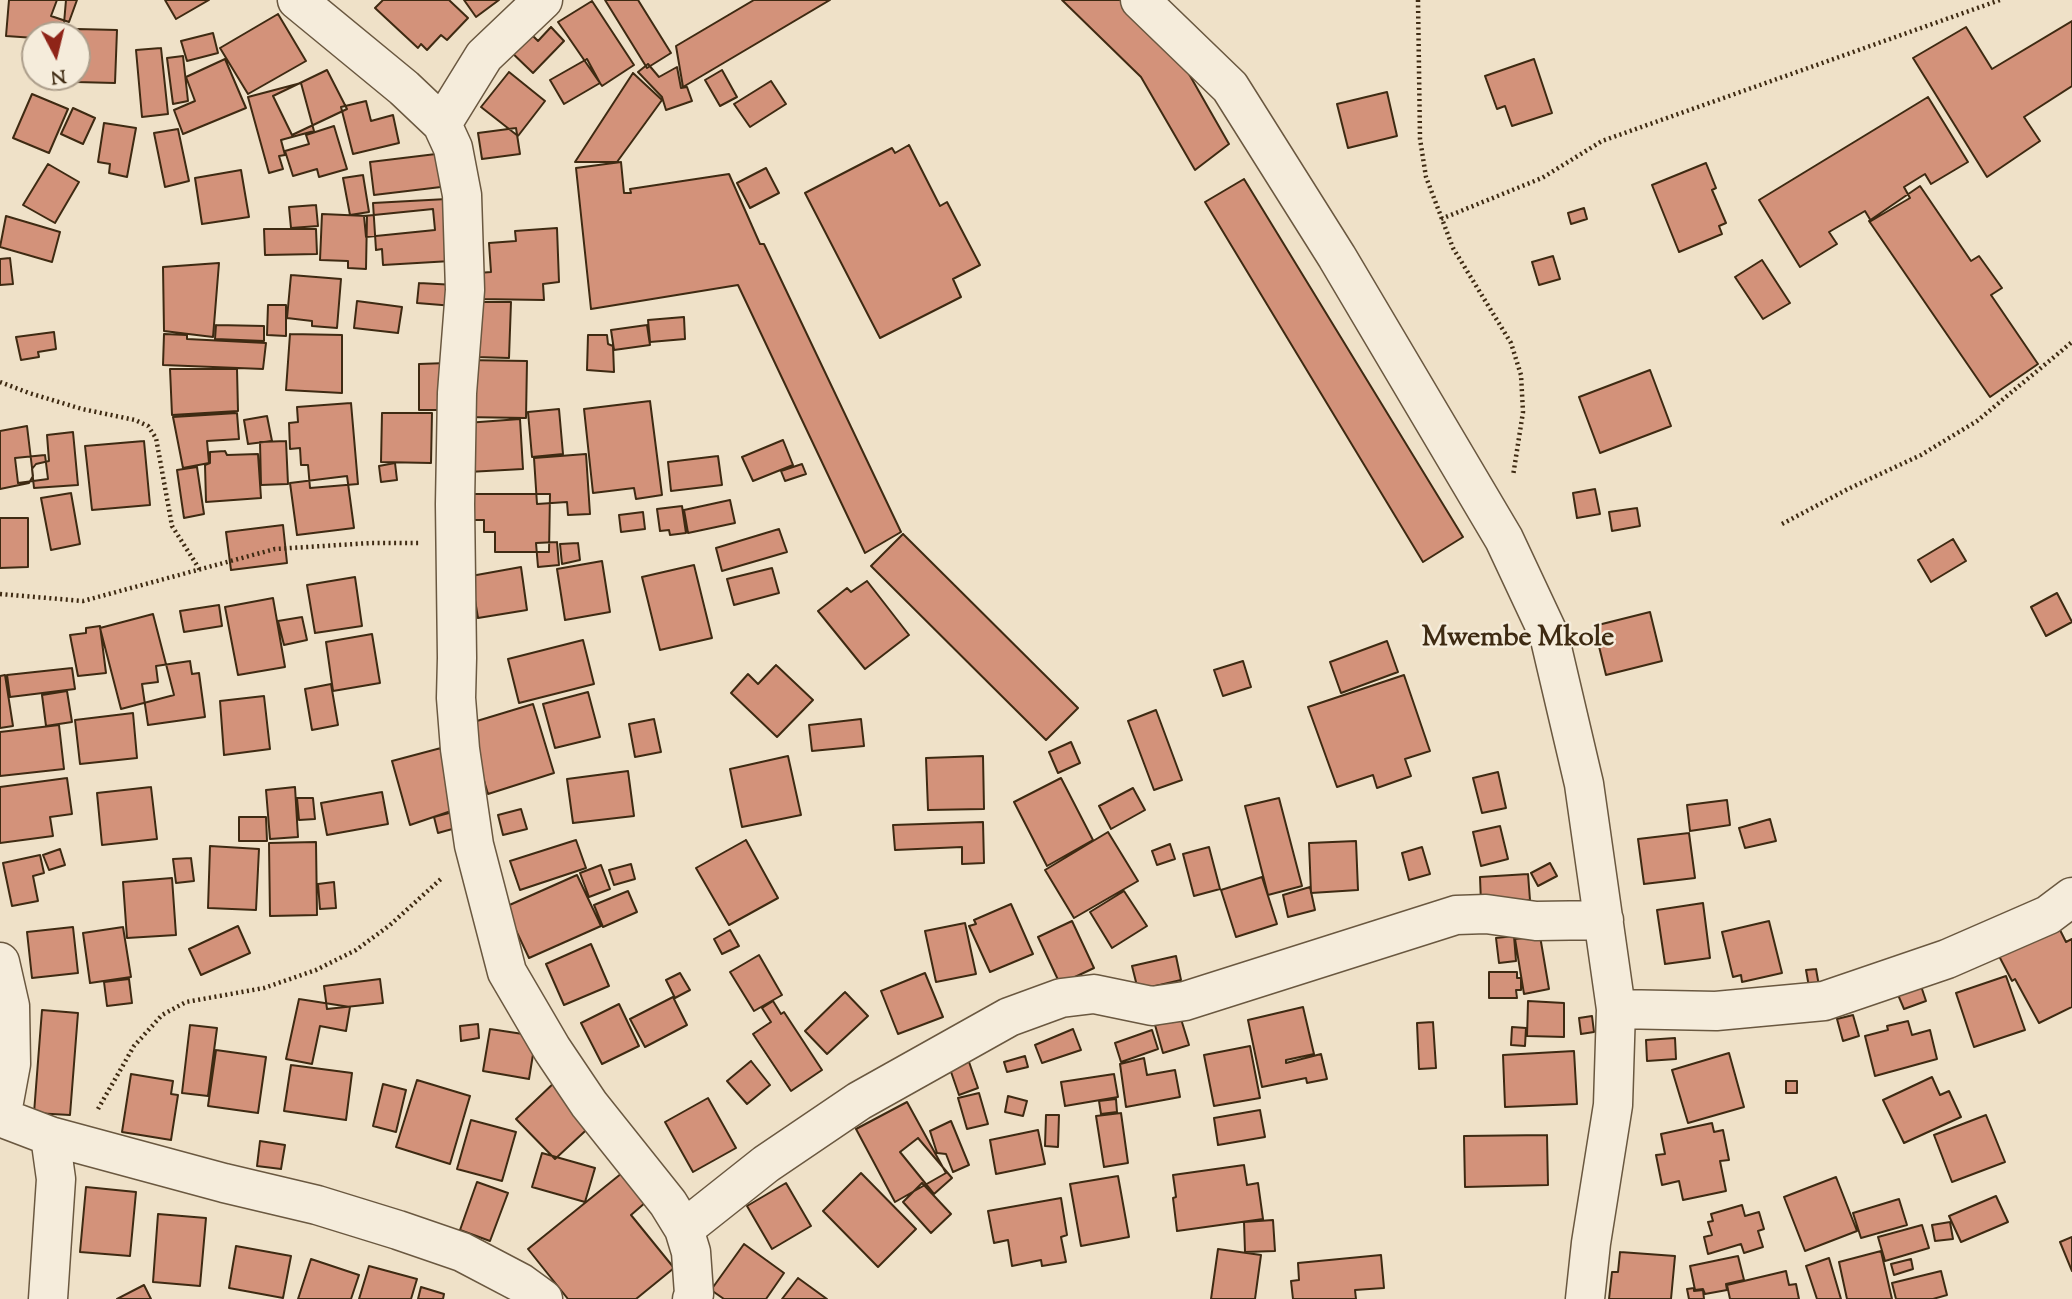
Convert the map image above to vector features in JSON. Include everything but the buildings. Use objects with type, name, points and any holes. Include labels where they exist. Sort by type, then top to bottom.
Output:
[{"type":"street","points":[[297,0],[404,88],[442,124],[453,148],[463,195],[465,290],[457,393],[456,698],[460,749],[474,845],[507,972],[552,1049],[589,1104],[668,1203],[684,1229],[691,1252],[694,1294],[692,1299]]},
{"type":"street","points":[[442,124],[484,56],[543,0]]},
{"type":"street","points":[[1140,0],[1230,87],[1337,257],[1504,540],[1549,635],[1584,784],[1616,1009],[1613,1105],[1585,1299]]},
{"type":"street","points":[[1616,1009],[1716,1012],[1824,1001],[1947,959],[2048,915],[2072,897]]},
{"type":"street","points":[[684,1229],[766,1164],[859,1101],[1009,1017],[1060,999],[1094,994],[1152,1006],[1185,1001],[1456,915],[1486,914],[1536,921],[1604,920]]},
{"type":"street","points":[[0,962],[10,1006],[11,1064],[0,1117],[64,1139],[224,1184],[317,1205],[424,1239],[462,1252],[521,1283],[543,1299]]},
{"type":"street","points":[[48,1299],[57,1179],[64,1139]]},
{"type":"path","points":[[1418,0],[1420,139],[1426,177],[1453,248],[1511,343],[1521,375],[1523,412],[1504,540]]},
{"type":"path","points":[[1441,219],[1542,178],[1602,141],[2000,0]]},
{"type":"path","points":[[1782,524],[1921,455],[1977,421],[2072,342]]},
{"type":"path","points":[[0,382],[82,409],[135,420],[148,426],[156,438],[172,526],[200,570]]},
{"type":"path","points":[[0,594],[83,601],[275,549],[371,543],[455,544]]},
{"type":"path","points":[[64,1139],[134,1046],[162,1015],[186,1002],[264,988],[316,970],[356,950],[425,895],[474,845]]},
{"type":"district","name":"Mwembe Mkole","points":[[1518,640]]}]
